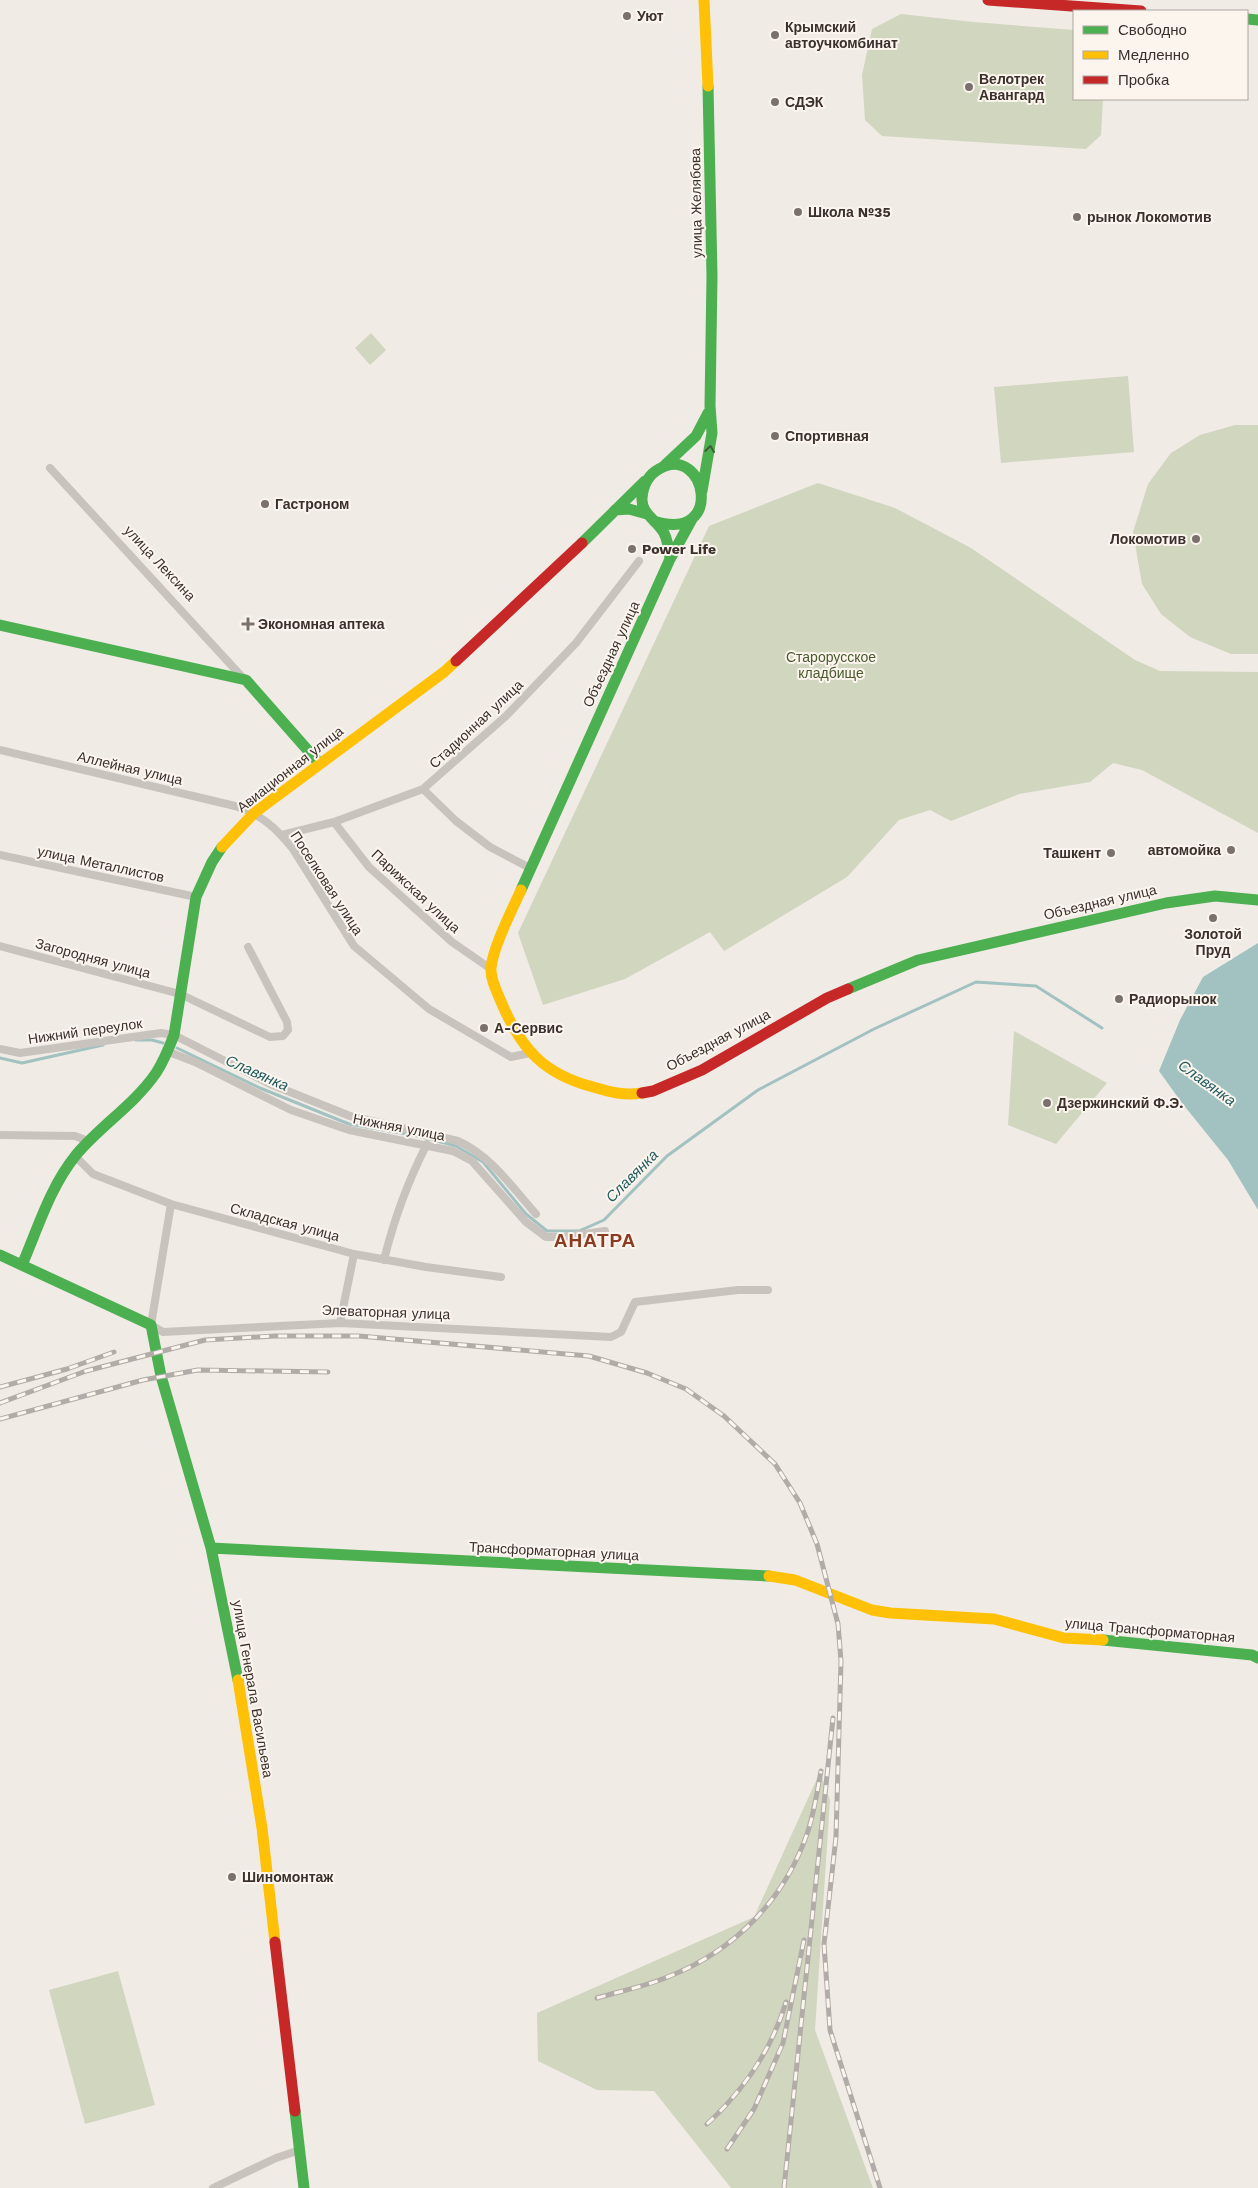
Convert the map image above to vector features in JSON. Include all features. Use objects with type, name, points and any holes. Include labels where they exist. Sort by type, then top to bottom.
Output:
[{"type":"main road","name":"улица Желябова","points":[[702,491],[712,433],[710,406],[711,194],[704,0]]},
{"type":"main road","points":[[988,0],[1127,10]]},
{"type":"main road","points":[[670,559],[665,534],[650,517],[642,500],[645,482],[651,474],[665,465],[696,435],[705,424],[710,406]]},
{"type":"main road","points":[[615,510],[629,509],[664,525],[672,526],[692,519],[702,504],[701,484],[691,470],[676,464],[665,465]]},
{"type":"main road","name":"Авиационная улица","points":[[22,1265],[61,1175],[88,1141],[116,1117],[154,1077],[169,1052],[174,1035],[196,897],[212,862],[223,846],[254,812],[444,672],[645,482]]},
{"type":"main road","name":"Объездная улица","points":[[692,519],[670,559],[530,868],[502,934],[491,969],[504,1011],[519,1038],[530,1053],[549,1069],[572,1081],[619,1094],[653,1091],[702,1070],[827,998],[918,960],[1166,903],[1215,896],[1258,900]]},
{"type":"main road","points":[[0,625],[246,680]]},
{"type":"main road","name":"улица Лексина","points":[[246,680],[319,764]]},
{"type":"main road","name":"Элеваторная улица","points":[[0,1255],[151,1325]]},
{"type":"main road","name":"улица Генерала Васильева","points":[[151,1325],[161,1376],[211,1548],[235,1660],[262,1828],[304,2188]]},
{"type":"main road","name":"Трансформаторная улица","points":[[211,1548],[780,1577],[795,1580],[872,1610],[890,1613]]},
{"type":"main road","name":"улица Трансформаторная","points":[[890,1613],[994,1619],[1064,1638],[1142,1643],[1252,1654],[1258,1658]]},
{"type":"street","name":"улица Лексина","points":[[50,468],[246,680]]},
{"type":"street","name":"Стадионная улица","points":[[282,835],[334,822],[423,789],[506,716],[576,643],[639,561]]},
{"type":"street","name":"Аллейная улица","points":[[0,750],[254,812]]},
{"type":"street","points":[[423,789],[456,822],[483,842],[530,868]]},
{"type":"street","name":"Поселковая улица","points":[[254,812],[282,835],[293,849],[354,946],[429,1009],[511,1057],[530,1053]]},
{"type":"street","name":"Парижская улица","points":[[334,822],[369,867],[452,942],[491,969]]},
{"type":"street","name":"улица Металлистов","points":[[0,855],[196,897]]},
{"type":"street","name":"Загородняя улица","points":[[0,946],[180,994],[270,1037],[283,1036],[288,1030],[287,1022],[248,946]]},
{"type":"street","name":"Нижний переулок","points":[[0,1049],[20,1053],[151,1034],[174,1035]]},
{"type":"street","name":"Нижняя улица","points":[[174,1035],[270,1084],[350,1116],[458,1141],[467,1145],[484,1156],[536,1214]]},
{"type":"street","name":"Нижняя улица","points":[[169,1052],[195,1062],[291,1110],[348,1130],[427,1144],[454,1151],[472,1161],[526,1222],[546,1237],[563,1237],[605,1231]]},
{"type":"street","points":[[0,1135],[75,1136],[88,1141]]},
{"type":"street","points":[[384,1260],[403,1196],[427,1144]]},
{"type":"street","name":"Складская улица","points":[[75,1156],[93,1174],[171,1204],[354,1254],[426,1267],[501,1277]]},
{"type":"street","name":"улица Генерала Васильева","points":[[151,1325],[171,1204]]},
{"type":"street","points":[[340,1323],[354,1254]]},
{"type":"street","name":"Элеваторная улица","points":[[151,1325],[163,1332],[340,1323],[611,1337],[620,1332],[635,1302],[738,1290],[768,1290]]},
{"type":"street","points":[[213,2188],[276,2158],[300,2150]]},
{"type":"green space","name":"Велотрек Авангард","points":[[901,14],[1073,30],[1073,100],[1103,100],[1101,135],[1086,149],[882,136],[865,120],[862,75],[872,29]]},
{"type":"green space","points":[[371,333],[386,350],[370,365],[355,348]]},
{"type":"green space","points":[[1128,376],[1134,452],[1001,463],[994,387]]},
{"type":"green space","name":"Локомотив","points":[[1235,425],[1258,425],[1258,654],[1231,654],[1190,637],[1161,614],[1142,584],[1133,532],[1148,484],[1171,453],[1200,435]]},
{"type":"green space","name":"Старорусское кладбище","points":[[818,483],[895,508],[971,548],[1135,660],[1160,671],[1258,672],[1258,833],[1142,770],[1113,763],[1090,782],[1019,794],[951,821],[930,810],[899,820],[847,877],[724,951],[710,932],[625,979],[543,1005],[518,933],[709,526]]},
{"type":"green space","points":[[1014,1031],[1107,1083],[1056,1144],[1008,1125]]},
{"type":"green space","points":[[820,1772],[830,1800],[815,2030],[873,2188],[731,2188],[654,2091],[597,2090],[538,2061],[537,2013],[754,1917]]},
{"type":"green space","points":[[118,1971],[155,2105],[85,2124],[49,1990]]},
{"type":"water","points":[[1258,943],[1258,1210],[1228,1160],[1159,1071],[1180,1020],[1203,977]]},
{"type":"waterway","name":"Славянка","points":[[177,1048],[260,1088],[349,1124],[418,1136],[456,1146],[483,1162],[526,1214],[547,1231],[579,1231],[604,1220],[667,1156],[758,1090],[874,1029],[976,982],[1036,986],[1102,1028]]},
{"type":"waterway","name":"Славянка","points":[[136,1040],[152,1040],[163,1043]]},
{"type":"waterway","name":"Славянка","points":[[0,1058],[22,1063],[103,1045]]},
{"type":"railway","points":[[0,1403],[86,1371],[205,1340],[275,1336],[359,1336],[589,1356],[647,1373],[686,1389],[724,1416],[775,1464],[800,1503],[817,1544],[838,1624],[841,1661],[836,1837],[824,1944],[830,2030],[880,2188]]},
{"type":"railway","points":[[0,1387],[67,1369],[114,1352]]},
{"type":"railway","points":[[0,1419],[143,1380],[198,1370],[328,1372]]},
{"type":"railway","points":[[784,2188],[833,1718]]},
{"type":"railway","points":[[597,1998],[652,1983],[694,1965],[716,1952],[754,1920],[771,1901],[797,1858],[812,1819],[821,1771]]},
{"type":"railway","points":[[727,2149],[754,2109],[783,2043],[804,1940]]},
{"type":"railway","points":[[707,2124],[733,2098],[755,2068],[773,2036],[786,2002]]},
{"type":"traffic: fast","points":[[1248,19],[1258,20]]},
{"type":"traffic: fast","points":[[702,491],[712,433],[710,406],[712,276],[708,86]]},
{"type":"traffic: fast","points":[[665,465],[696,436],[708,413]]},
{"type":"traffic: fast","points":[[654,521],[677,524],[692,519],[700,508],[701,493],[697,480],[688,469],[675,464],[655,471],[645,485],[642,498],[644,508],[650,517],[654,520],[657,524],[661,528],[665,536],[670,559]]},
{"type":"traffic: fast","points":[[582,543],[645,481]]},
{"type":"traffic: fast","points":[[615,510],[629,509],[647,514]]},
{"type":"traffic: fast","points":[[521,890],[670,559],[692,519]]},
{"type":"traffic: fast","points":[[0,625],[246,680],[319,763]]},
{"type":"traffic: fast","points":[[22,1265],[45,1208],[67,1167],[85,1144],[147,1085],[164,1059],[174,1035],[196,897],[212,862],[222,847]]},
{"type":"traffic: fast","points":[[848,989],[918,960],[1166,903],[1215,896],[1258,900]]},
{"type":"traffic: fast","points":[[0,1255],[151,1325],[161,1376],[211,1548],[238,1680]]},
{"type":"traffic: fast","points":[[211,1548],[769,1576]]},
{"type":"traffic: fast","points":[[1103,1640],[1252,1655],[1258,1658]]},
{"type":"traffic: fast","points":[[295,2111],[304,2188]]},
{"type":"traffic: slow","points":[[704,0],[708,86]]},
{"type":"traffic: slow","points":[[222,847],[254,813],[444,672],[456,661]]},
{"type":"traffic: slow","points":[[521,890],[499,939],[491,968],[496,991],[518,1035],[537,1058],[561,1075],[576,1082],[611,1092],[623,1094],[642,1093]]},
{"type":"traffic: slow","points":[[769,1576],[795,1580],[872,1610],[890,1613],[994,1619],[1064,1638],[1103,1640]]},
{"type":"traffic: slow","points":[[238,1680],[262,1828],[275,1942]]},
{"type":"traffic: jam","points":[[988,0],[1127,10]]},
{"type":"traffic: jam","points":[[456,661],[582,543]]},
{"type":"traffic: jam","points":[[642,1093],[653,1091],[702,1070],[827,998],[848,989]]},
{"type":"traffic: jam","points":[[275,1942],[295,2111]]},
{"type":"place","name":"Уют","points":[[627,16]]},
{"type":"place","name":"Крымский автоучкомбинат","points":[[775,35]]},
{"type":"place","name":"Велотрек Авангард","points":[[969,87]]},
{"type":"place","name":"СДЭК","points":[[775,102]]},
{"type":"place","name":"Школа №35","points":[[798,212]]},
{"type":"place","name":"рынок Локомотив","points":[[1077,217]]},
{"type":"place","name":"Спортивная","points":[[775,436]]},
{"type":"place","name":"Гастроном","points":[[265,504]]},
{"type":"place","name":"Локомотив","points":[[1196,539]]},
{"type":"place","name":"Power Life","points":[[632,549]]},
{"type":"place","name":"Экономная аптека","points":[[248,624]]},
{"type":"place","name":"автомойка","points":[[1231,850]]},
{"type":"place","name":"Ташкент","points":[[1111,853]]},
{"type":"place","name":"Золотой Пруд","points":[[1213,918]]},
{"type":"place","name":"Радиорынок","points":[[1119,999]]},
{"type":"place","name":"А-Сервис","points":[[484,1028]]},
{"type":"place","name":"Дзержинский Ф.Э.","points":[[1047,1103]]},
{"type":"place","name":"Шиномонтаж","points":[[232,1877]]},
{"type":"district","name":"АНАТРА","points":[[595,1240]]}]
